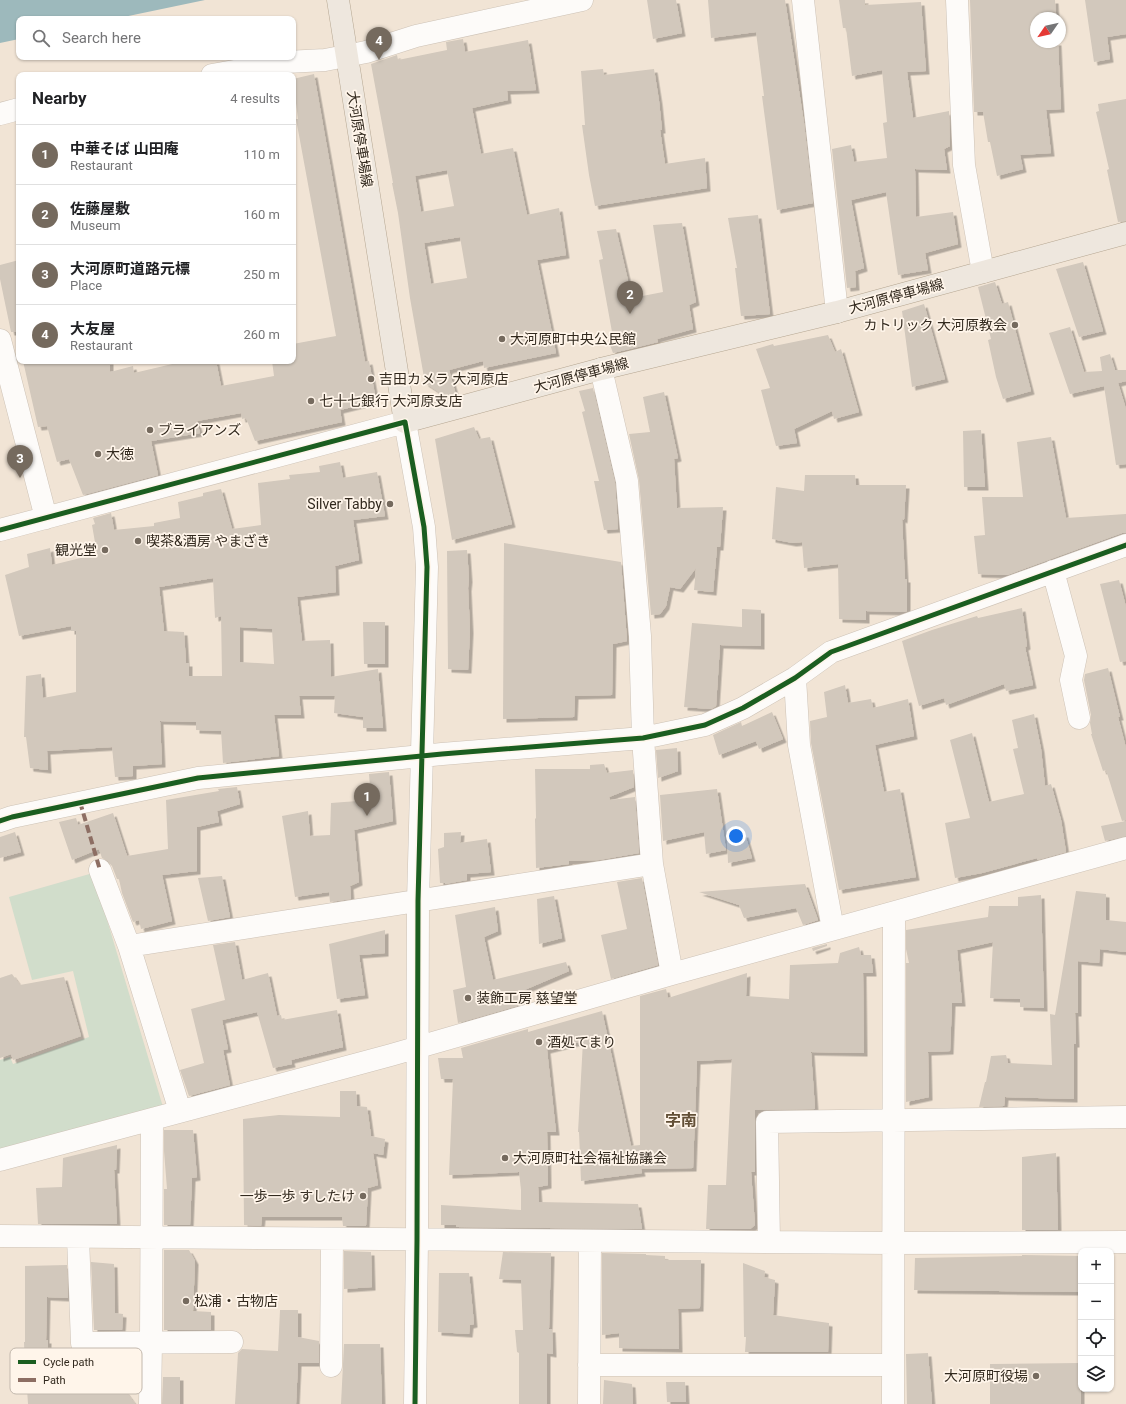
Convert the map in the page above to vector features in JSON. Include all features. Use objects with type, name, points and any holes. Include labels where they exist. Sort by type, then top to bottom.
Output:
[{"type":"main road","name":"大河原停車場線","points":[[338,0],[406,422],[600,369],[837,312],[1126,233]]},
{"type":"street","points":[[229,72],[286,62],[325,60],[346,51],[366,52],[416,36],[582,0]]},
{"type":"street","points":[[803,0],[837,312]]},
{"type":"street","points":[[956,0],[964,165],[983,272]]},
{"type":"street","points":[[0,114],[16,110]]},
{"type":"street","points":[[0,340],[46,518]]},
{"type":"street","points":[[600,369],[627,482],[640,636],[643,738],[652,864],[672,974]]},
{"type":"street","points":[[0,530],[406,422],[424,527],[427,567],[418,901],[415,1404]]},
{"type":"street","points":[[0,821],[12,816],[198,778],[422,756],[643,738],[704,725],[743,708],[794,678],[831,652],[1053,571],[1125,551]]},
{"type":"street","points":[[1053,571],[1076,656],[1071,680],[1079,718]]},
{"type":"street","points":[[794,678],[799,745],[833,929]]},
{"type":"street","points":[[0,1160],[416,1048],[672,974],[833,929],[894,914],[1126,848]]},
{"type":"street","points":[[129,946],[652,864]]},
{"type":"street","points":[[100,870],[129,946],[180,1111]]},
{"type":"street","points":[[893,1404],[894,914]]},
{"type":"street","points":[[769,1242],[767,1122],[1126,1117]]},
{"type":"street","points":[[150,1404],[152,1119]]},
{"type":"street","points":[[0,1236],[893,1243],[1126,1242]]},
{"type":"street","points":[[78,1237],[82,1343],[232,1342]]},
{"type":"street","points":[[331,1366],[332,1239]]},
{"type":"street","points":[[589,1404],[590,1241]]},
{"type":"street","points":[[589,1365],[893,1365]]},
{"type":"green space","points":[[93,873],[163,1107],[0,1151],[0,1060],[10,1057],[13,1064],[89,1037],[73,971],[32,980],[9,897]]},
{"type":"water","points":[[0,0],[205,0],[128,16],[16,16],[16,40],[0,43]]},
{"type":"building","points":[[647,0],[676,0],[682,33],[653,39]]},
{"type":"building","points":[[708,0],[785,0],[804,123],[813,203],[777,210],[762,96],[764,96],[756,32],[711,38]]},
{"type":"building","points":[[839,0],[865,0],[865,5],[921,2],[926,71],[907,72],[913,118],[949,111],[950,146],[944,149],[947,170],[915,169],[916,217],[953,212],[958,244],[925,253],[928,270],[898,275],[886,192],[851,200],[864,268],[855,271],[856,287],[847,288],[832,149],[851,145],[854,162],[887,158],[883,123],[887,122],[882,70],[852,76],[846,28],[843,28]]},
{"type":"building","points":[[970,0],[1055,0],[1056,12],[1030,12],[1030,48],[1058,48],[1061,109],[1046,110],[1051,153],[1020,155],[1023,169],[997,176],[990,142],[988,142],[983,112],[974,112]]},
{"type":"building","points":[[1085,0],[1126,0],[1126,34],[1107,37],[1110,59],[1094,62]]},
{"type":"building","points":[[463,39],[465,52],[528,40],[536,90],[507,91],[508,100],[472,108],[481,154],[513,148],[527,215],[559,208],[566,255],[537,260],[556,353],[484,368],[483,361],[449,370],[456,395],[448,398],[425,383],[410,298],[393,183],[371,64],[397,55],[398,60],[447,50],[446,42]],"holes":[[[447,170],[454,206],[421,212],[415,176]],[[460,237],[467,278],[431,284],[424,243]]]},
{"type":"building","points":[[603,69],[604,75],[654,69],[659,101],[662,130],[660,130],[665,164],[705,158],[707,188],[595,206],[582,125],[585,125],[581,71]]},
{"type":"building","points":[[314,74],[365,362],[369,361],[376,401],[340,410],[342,422],[255,441],[246,418],[242,419],[241,413],[197,421],[200,433],[151,441],[158,475],[83,495],[69,459],[57,462],[47,426],[38,427],[24,364],[110,364],[110,372],[133,366],[134,373],[172,364],[217,364],[221,386],[274,376],[272,364],[296,364],[296,343],[336,336],[296,119],[298,119],[296,103],[296,78]]},
{"type":"building","points":[[1126,99],[1126,221],[1118,222],[1107,170],[1109,169],[1096,112],[1099,111],[1098,104]]},
{"type":"building","points":[[758,215],[770,314],[741,316],[735,268],[737,268],[728,218]]},
{"type":"building","points":[[682,223],[696,302],[689,305],[693,329],[657,339],[658,342],[613,353],[607,337],[612,332],[599,260],[603,259],[597,231],[616,229],[632,298],[663,292],[653,225]]},
{"type":"building","points":[[16,261],[16,332],[11,332],[0,279],[0,265]]},
{"type":"building","points":[[1083,262],[1103,331],[1079,337],[1056,269]]},
{"type":"building","points":[[995,282],[1002,304],[1008,302],[1031,391],[1003,399],[996,377],[988,340],[991,339],[978,287]]},
{"type":"building","points":[[924,304],[945,379],[912,387],[902,311]]},
{"type":"building","points":[[1070,327],[1084,372],[1102,371],[1100,357],[1110,354],[1115,370],[1126,370],[1126,381],[1118,383],[1126,409],[1126,464],[1116,465],[1104,386],[1070,394],[1049,333]]},
{"type":"building","points":[[828,335],[835,352],[841,349],[859,412],[834,419],[832,411],[794,429],[797,443],[776,446],[761,390],[770,388],[756,349],[773,344],[774,346]]},
{"type":"building","points":[[593,388],[615,483],[618,529],[604,530],[594,481],[599,481],[582,412],[585,411],[579,391]]},
{"type":"building","points":[[664,392],[678,458],[674,459],[677,508],[723,507],[720,547],[717,547],[713,592],[694,590],[696,568],[680,589],[670,587],[666,606],[660,614],[651,615],[639,480],[629,434],[650,432],[643,397]]},
{"type":"building","points":[[474,427],[479,439],[490,437],[512,524],[452,540],[435,439]]},
{"type":"building","points":[[981,430],[985,487],[964,487],[963,431]]},
{"type":"building","points":[[1051,437],[1066,518],[1126,514],[1126,533],[1122,533],[1007,575],[978,574],[974,536],[985,535],[982,497],[1023,497],[1017,442]]},
{"type":"building","points":[[340,462],[343,478],[377,472],[385,516],[353,520],[359,560],[335,566],[336,592],[297,597],[302,641],[330,640],[331,677],[378,669],[383,728],[363,728],[363,717],[334,713],[335,696],[299,696],[301,715],[274,715],[279,756],[223,763],[221,731],[196,730],[196,722],[160,721],[162,764],[133,766],[133,776],[115,777],[112,747],[47,751],[48,770],[30,768],[26,737],[24,737],[26,676],[41,674],[43,698],[76,692],[76,631],[71,631],[71,626],[19,636],[5,575],[29,567],[27,554],[50,548],[52,565],[97,554],[92,525],[95,524],[93,518],[111,513],[114,530],[154,526],[154,523],[180,518],[178,502],[203,496],[203,493],[221,489],[232,529],[261,525],[258,483],[290,479],[289,475],[320,472],[319,466]],"holes":[[[213,578],[215,618],[221,616],[222,676],[189,676],[189,663],[186,663],[184,632],[164,631],[159,587]],[[240,627],[272,629],[274,664],[240,662]]]},
{"type":"building","points":[[805,475],[855,475],[856,485],[906,485],[904,520],[902,519],[905,579],[907,579],[907,611],[866,611],[866,620],[839,619],[838,564],[804,568],[802,542],[793,543],[772,539],[776,487],[804,491]]},
{"type":"building","points":[[504,543],[621,562],[627,641],[613,644],[612,695],[575,696],[574,717],[503,719]]},
{"type":"building","points":[[467,550],[470,630],[468,670],[448,669],[447,551]]},
{"type":"building","points":[[1119,580],[1126,607],[1126,661],[1120,662],[1100,584]]},
{"type":"building","points":[[1022,608],[1027,646],[1025,647],[1033,685],[1006,691],[1004,684],[946,705],[944,698],[919,706],[902,641],[977,616],[978,618]]},
{"type":"building","points":[[742,609],[761,610],[761,646],[720,645],[716,706],[711,709],[684,707],[692,623],[742,627]]},
{"type":"building","points":[[363,622],[385,622],[385,664],[364,664]]},
{"type":"building","points":[[1108,668],[1126,748],[1126,820],[1122,821],[1106,770],[1103,771],[1091,734],[1091,715],[1084,680],[1085,674]]},
{"type":"building","points":[[845,685],[848,703],[871,699],[873,708],[908,699],[914,736],[875,745],[884,792],[900,789],[916,877],[839,890],[811,743],[810,721],[827,717],[824,692]]},
{"type":"building","points":[[772,712],[783,739],[759,749],[756,741],[719,755],[713,735],[741,722],[742,726]]},
{"type":"building","points":[[1034,714],[1041,749],[1045,786],[1051,784],[1061,820],[1066,852],[1037,860],[1037,858],[982,873],[955,878],[945,823],[970,818],[950,740],[972,733],[989,802],[1024,794],[1013,749],[1018,748],[1012,720]]},
{"type":"building","points":[[677,748],[678,771],[658,778],[656,750]]},
{"type":"building","points":[[604,764],[607,773],[633,770],[634,787],[609,797],[610,800],[635,797],[639,853],[599,860],[569,861],[569,864],[536,868],[535,769],[590,769],[590,765]]},
{"type":"building","points":[[389,772],[393,821],[354,830],[359,882],[350,886],[351,899],[330,902],[329,892],[295,897],[282,816],[308,811],[310,836],[330,835],[331,803],[371,800],[369,774]]},
{"type":"building","points":[[237,787],[240,804],[217,811],[219,822],[197,827],[197,871],[162,875],[172,921],[141,929],[139,920],[133,922],[122,893],[119,879],[117,879],[112,866],[108,861],[102,858],[99,849],[72,860],[59,822],[76,818],[78,825],[113,813],[127,856],[168,849],[166,800],[219,791],[218,789]]},
{"type":"building","points":[[717,789],[726,850],[706,854],[704,832],[663,841],[660,795]]},
{"type":"building","points":[[1126,821],[1126,836],[1105,841],[1101,826]]},
{"type":"building","points":[[15,832],[21,852],[0,858],[0,837]]},
{"type":"building","points":[[461,832],[460,843],[487,839],[491,872],[467,874],[467,880],[445,884],[440,883],[438,849],[444,847],[444,833]]},
{"type":"building","points":[[745,834],[752,858],[728,863],[727,837]]},
{"type":"building","points":[[222,876],[230,917],[208,921],[198,878]]},
{"type":"building","points":[[642,878],[658,965],[611,979],[601,935],[627,929],[617,882]]},
{"type":"building","points":[[805,884],[818,920],[803,925],[796,908],[744,918],[739,905],[699,892]]},
{"type":"building","points":[[1076,891],[1106,894],[1106,920],[1126,922],[1126,952],[1100,949],[1099,963],[1078,961],[1078,1013],[1075,1013],[1076,1044],[1074,1044],[1074,1099],[1005,1097],[1004,1106],[979,1107],[991,1056],[1006,1055],[1008,1063],[1052,1065],[1050,1014],[1055,1015]]},
{"type":"building","points":[[1041,895],[1044,1008],[1020,1007],[1020,999],[990,998],[993,942],[957,950],[962,1003],[952,1003],[950,1051],[928,1052],[929,1097],[906,1102],[906,963],[909,963],[906,949],[906,930],[988,917],[989,906],[1018,906],[1018,897]]},
{"type":"building","points":[[554,896],[562,938],[539,944],[537,899]]},
{"type":"building","points":[[495,907],[498,931],[484,937],[493,980],[566,962],[569,971],[522,991],[524,1004],[458,1023],[453,990],[466,987],[455,915]]},
{"type":"building","points":[[385,930],[385,953],[359,955],[365,995],[337,999],[329,944]]},
{"type":"building","points":[[235,942],[242,980],[268,973],[277,1016],[281,1015],[282,1020],[337,1010],[343,1047],[291,1060],[292,1064],[273,1068],[257,1012],[222,1020],[228,1049],[223,1050],[230,1085],[189,1096],[180,1070],[204,1063],[191,1009],[225,1000],[213,945]]},
{"type":"building","points":[[827,944],[827,946],[813,951],[812,948]]},
{"type":"building","points":[[859,947],[861,955],[871,955],[873,973],[863,973],[864,1053],[811,1052],[815,1109],[755,1110],[755,1172],[751,1172],[755,1225],[750,1229],[706,1229],[708,1185],[726,1185],[732,1059],[697,1061],[693,1168],[641,1169],[642,1173],[581,1181],[578,1132],[583,1041],[547,1050],[556,1132],[547,1132],[548,1185],[538,1187],[539,1202],[638,1204],[642,1229],[456,1227],[456,1225],[441,1225],[441,1205],[521,1210],[521,1190],[519,1172],[449,1175],[453,1079],[441,1079],[438,1058],[463,1058],[461,1048],[528,1029],[528,1032],[602,1011],[631,1146],[640,1145],[640,996],[666,989],[668,998],[747,973],[746,996],[789,999],[790,965],[838,963],[840,953]]},
{"type":"building","points":[[12,974],[20,985],[64,977],[81,1036],[13,1060],[11,1054],[0,1058],[0,978]]},
{"type":"building","points":[[340,1091],[356,1091],[357,1106],[367,1107],[371,1136],[385,1139],[383,1155],[373,1153],[378,1185],[368,1188],[366,1226],[343,1226],[342,1217],[262,1217],[261,1226],[244,1225],[243,1119],[279,1115],[340,1117]]},
{"type":"building","points":[[164,1130],[193,1130],[197,1177],[192,1178],[190,1225],[164,1225],[164,1189],[167,1189]]},
{"type":"building","points":[[117,1145],[116,1170],[114,1170],[117,1224],[38,1224],[36,1188],[62,1187],[63,1158]]},
{"type":"building","points":[[1056,1153],[1058,1230],[1022,1230],[1022,1157]]},
{"type":"building","points":[[164,1250],[189,1250],[195,1261],[193,1311],[211,1312],[211,1330],[164,1330]]},
{"type":"building","points":[[344,1251],[371,1252],[372,1287],[344,1289]]},
{"type":"building","points":[[503,1252],[551,1253],[549,1329],[552,1329],[553,1354],[547,1353],[547,1404],[519,1404],[519,1353],[517,1352],[515,1330],[523,1330],[521,1280],[499,1279]]},
{"type":"building","points":[[602,1253],[665,1256],[665,1260],[701,1260],[700,1308],[678,1309],[679,1349],[619,1348],[619,1333],[602,1335]]},
{"type":"building","points":[[1078,1256],[1078,1292],[914,1290],[915,1258]]},
{"type":"building","points":[[91,1262],[114,1264],[115,1313],[123,1314],[122,1330],[94,1330]]},
{"type":"building","points":[[743,1263],[765,1271],[764,1277],[775,1280],[773,1315],[829,1323],[828,1352],[745,1352],[746,1337],[744,1337]]},
{"type":"building","points":[[67,1265],[68,1298],[47,1297],[46,1340],[48,1340],[48,1348],[24,1348],[25,1266]]},
{"type":"building","points":[[439,1273],[469,1273],[474,1324],[470,1325],[469,1334],[438,1332]]},
{"type":"building","points":[[280,1310],[298,1310],[298,1337],[319,1341],[319,1363],[298,1363],[296,1404],[235,1404],[238,1353],[242,1349],[278,1351]]},
{"type":"building","points":[[344,1344],[380,1344],[382,1404],[341,1404]]},
{"type":"building","points":[[928,1353],[932,1404],[907,1404],[906,1354]]},
{"type":"building","name":"大河原町役場","points":[[1078,1363],[1078,1392],[1081,1392],[1081,1404],[990,1404],[990,1364]]},
{"type":"building","points":[[163,1377],[180,1377],[180,1404],[162,1404]]},
{"type":"building","points":[[604,1380],[632,1384],[633,1404],[603,1404]]},
{"type":"building","points":[[666,1382],[685,1382],[686,1402],[667,1402]]},
{"type":"building","points":[[27,1394],[128,1394],[135,1404],[28,1404]]},
{"type":"marked path","points":[[80,802],[100,870]]},
{"type":"cycle path","points":[[0,530],[405,422],[424,527],[427,567],[418,901],[415,1404]]},
{"type":"cycle path","points":[[0,821],[12,817],[198,778],[442,754],[643,738],[705,725],[743,708],[795,678],[831,652],[1126,545]]},
{"type":"place","name":"大友屋","points":[[379,60]]},
{"type":"place","name":"佐藤屋敷","points":[[630,314]]},
{"type":"place","name":"カトリック 大河原教会","points":[[1015,325]]},
{"type":"place","name":"大河原町中央公民館","points":[[502,339]]},
{"type":"place","name":"吉田カメラ 大河原店","points":[[371,379]]},
{"type":"place","name":"七十七銀行 大河原支店","points":[[311,401]]},
{"type":"place","name":"ブライアンズ","points":[[150,430]]},
{"type":"place","name":"大徳","points":[[98,454]]},
{"type":"place","name":"大河原町道路元標","points":[[20,478]]},
{"type":"place","name":"Silver Tabby","points":[[390,504]]},
{"type":"place","name":"喫茶&酒房 やまざき","points":[[138,541]]},
{"type":"place","name":"観光堂","points":[[105,550]]},
{"type":"place","name":"中華そば 山田庵","points":[[367,816]]},
{"type":"place","name":"装飾工房 慈望堂","points":[[468,998]]},
{"type":"place","name":"酒処てまり","points":[[539,1042]]},
{"type":"place","name":"大河原町社会福祉協議会","points":[[505,1158]]},
{"type":"place","name":"一歩一歩 すしたけ","points":[[363,1196]]},
{"type":"place","name":"松浦・古物店","points":[[186,1301]]},
{"type":"place","name":"大河原町役場","points":[[1036,1376]]},
{"type":"district","name":"字南","points":[[681,1120]]}]
